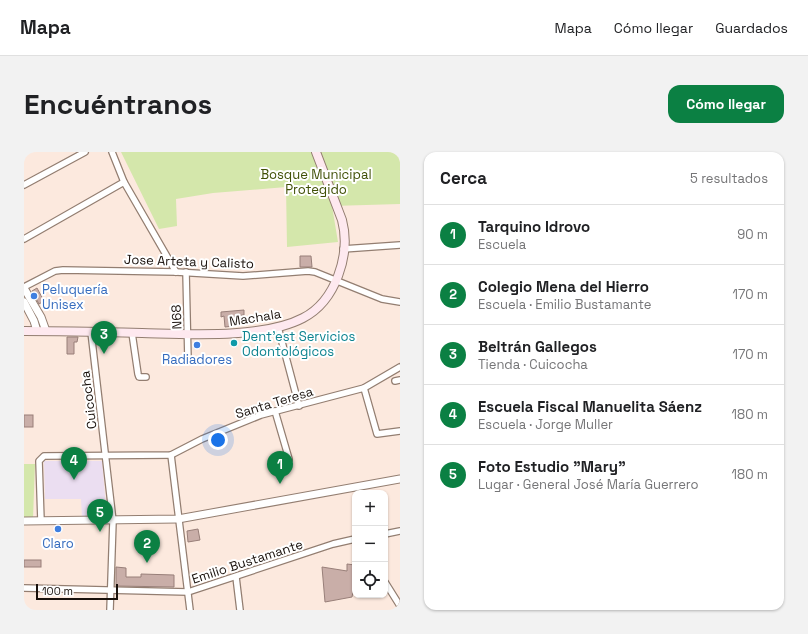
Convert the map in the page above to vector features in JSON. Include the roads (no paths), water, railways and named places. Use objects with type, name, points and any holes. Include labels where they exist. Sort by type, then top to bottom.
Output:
[{"type":"main road","name":"Machala","points":[[24,331],[230,334],[278,327],[304,318],[329,294],[336,280],[343,249],[344,234],[342,220],[316,152]]},
{"type":"street","points":[[24,185],[85,152]]},
{"type":"street","points":[[112,152],[124,182],[176,272]]},
{"type":"street","points":[[24,239],[124,182]]},
{"type":"street","points":[[343,249],[400,245]]},
{"type":"street","name":"Jose Arteta y Calisto","points":[[24,288],[55,271],[63,270],[186,272],[244,276],[308,271],[382,298],[400,302]]},
{"type":"street","name":"N68","points":[[186,272],[188,360]]},
{"type":"street","points":[[24,288],[41,317],[46,331]]},
{"type":"street","points":[[24,302],[34,320],[37,331]]},
{"type":"street","points":[[278,327],[299,406]]},
{"type":"street","name":"Cuicocha","points":[[91,332],[113,521],[110,610]]},
{"type":"street","points":[[132,333],[138,374],[140,377],[146,377]]},
{"type":"street","name":"Santa Teresa","points":[[41,521],[39,461],[44,456],[171,455],[257,416],[364,388],[400,367]]},
{"type":"street","points":[[364,388],[377,434],[400,431]]},
{"type":"street","points":[[275,411],[289,459]]},
{"type":"street","points":[[171,455],[190,610]]},
{"type":"street","points":[[24,521],[178,519],[400,479]]},
{"type":"street","points":[[388,533],[400,531]]},
{"type":"street","name":"Emilio Bustamante","points":[[24,588],[188,592],[333,544],[352,540]]},
{"type":"street","points":[[236,577],[240,610]]},
{"type":"street","points":[[388,587],[400,606]]},
{"type":"place","name":"Peluquería Unisex","points":[[34,296]]},
{"type":"place","name":"Dent'est Servicios Odontológicos","points":[[234,343]]},
{"type":"place","name":"Radiadores","points":[[197,345]]},
{"type":"place","name":"Beltrán Gallegos","points":[[104,354]]},
{"type":"place","name":"Escuela Fiscal Manuelita Sáenz","points":[[74,480]]},
{"type":"place","name":"Tarquino Idrovo","points":[[280,484]]},
{"type":"place","name":"Claro","points":[[58,529]]},
{"type":"place","name":"Foto Estudio \"Mary\"","points":[[100,532]]},
{"type":"place","name":"Colegio Mena del Hierro","points":[[147,563]]},
{"type":"park label","name":"Bosque Municipal Protegido","points":[[316,182]]}]
